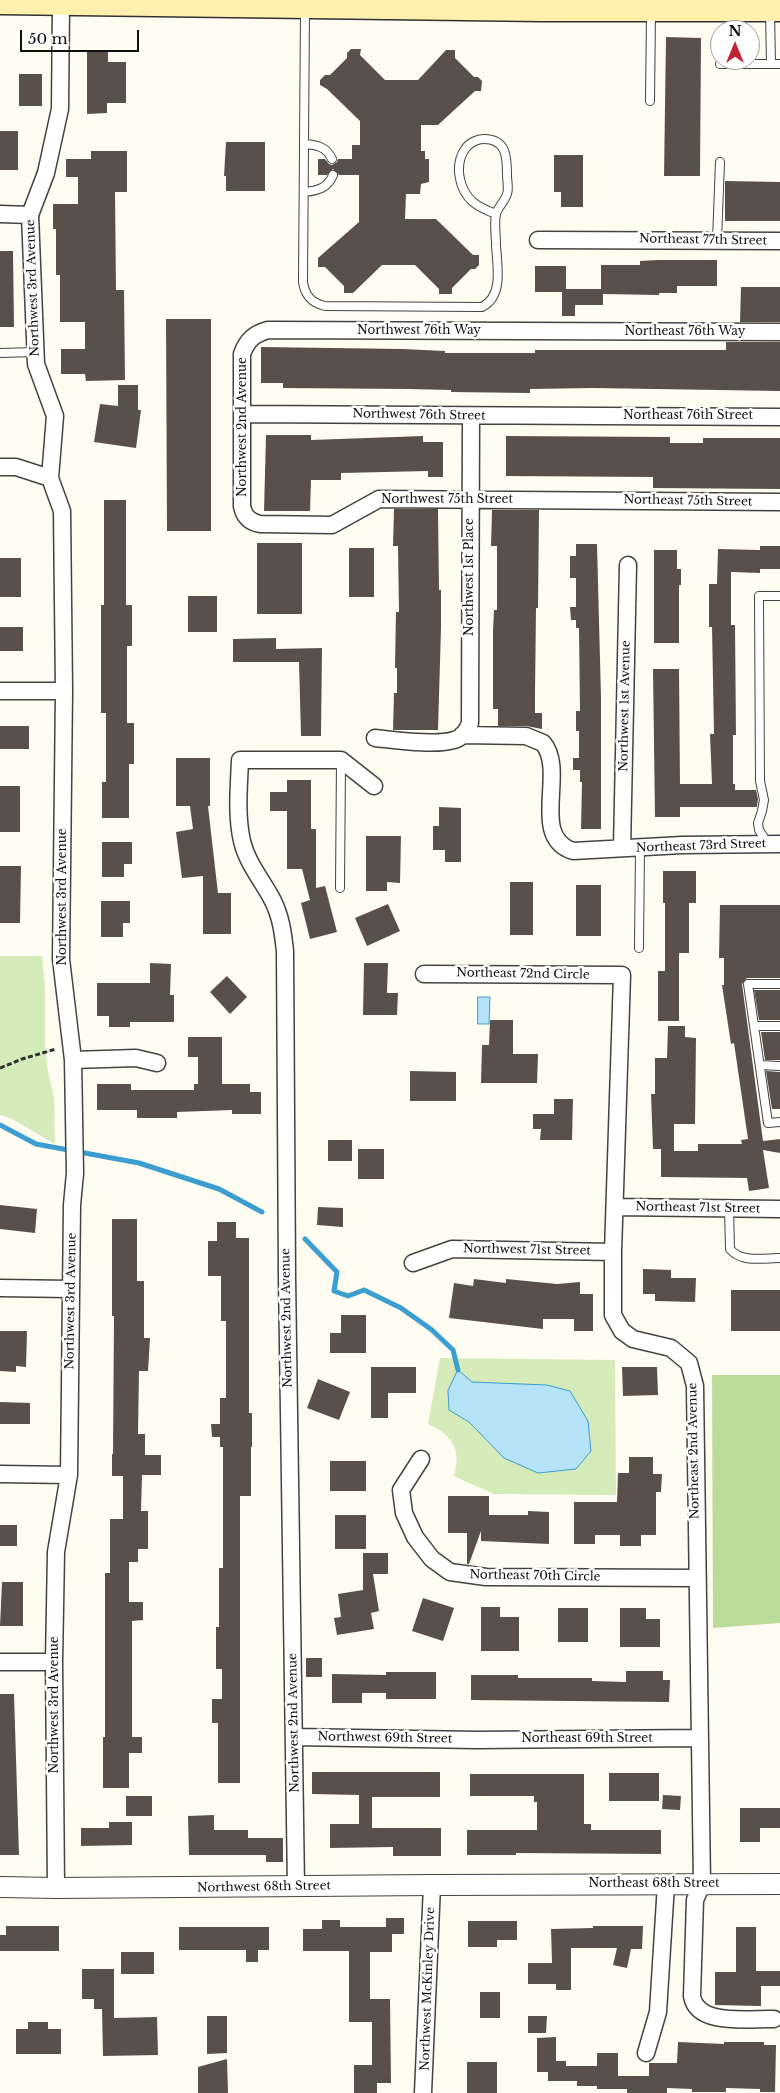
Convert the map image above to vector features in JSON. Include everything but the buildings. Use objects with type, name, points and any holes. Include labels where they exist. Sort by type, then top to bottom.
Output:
[{"type":"main road","points":[[0,3],[542,10],[651,5],[775,10]]},
{"type":"street","name":"Northwest 3rd Avenue","points":[[56,1888],[54,1662],[56,1552],[69,1475],[72,1204],[75,1173],[72,1053],[61,959],[64,691],[62,511],[50,478],[55,416],[36,364],[30,215],[46,173],[60,109],[61,4]]},
{"type":"street","points":[[0,214],[30,215]]},
{"type":"street","name":"Northeast 77th Street","points":[[538,240],[780,241]]},
{"type":"street","name":"Northwest 76th Way","points":[[250,338],[259,332],[268,330],[590,331]]},
{"type":"street","name":"Northeast 76th Way","points":[[590,331],[780,332]]},
{"type":"street","name":"Northwest 2nd Avenue","points":[[247,518],[242,506],[242,354],[250,338]]},
{"type":"street","name":"Northwest 76th Street","points":[[243,414],[596,416]]},
{"type":"street","name":"Northwest 1st Place","points":[[462,735],[468,729],[471,716],[470,416]]},
{"type":"street","name":"Northeast 76th Street","points":[[596,416],[780,417]]},
{"type":"street","points":[[0,466],[16,467],[50,478]]},
{"type":"street","name":"Northwest 75th Street","points":[[247,518],[260,524],[332,525],[379,498],[596,500]]},
{"type":"street","name":"Northeast 75th Street","points":[[596,500],[780,502]]},
{"type":"street","name":"Northwest 1st Avenue","points":[[622,848],[628,564]]},
{"type":"street","points":[[0,691],[64,691]]},
{"type":"street","name":"Northeast 73rd Street","points":[[375,738],[447,742],[462,735],[526,736],[544,743],[550,759],[551,822],[558,843],[573,851],[682,845],[774,844]]},
{"type":"street","name":"Northwest 2nd Avenue","points":[[296,1887],[287,1277],[285,951],[282,922],[272,899],[252,868],[242,841],[239,811],[240,760],[340,760]]},
{"type":"street","points":[[340,760],[374,786]]},
{"type":"street","name":"Northeast 72nd Circle","points":[[424,974],[622,975]]},
{"type":"street","name":"Northeast 2nd Avenue","points":[[622,975],[616,1207],[613,1252],[613,1315],[622,1331],[633,1339],[671,1348],[689,1363],[695,1386],[698,1738],[702,1884],[695,1900],[692,1996],[696,2008],[706,2016],[774,2019]]},
{"type":"street","points":[[72,1053],[136,1058],[157,1063]]},
{"type":"street","name":"Northeast 71st Street","points":[[616,1207],[780,1209]]},
{"type":"street","name":"Northwest 71st Street","points":[[413,1263],[452,1249],[613,1252]]},
{"type":"street","points":[[0,1288],[71,1288]]},
{"type":"street","name":"Northeast 70th Circle","points":[[420,1459],[401,1490],[404,1514],[415,1536],[432,1559],[450,1572],[486,1577],[696,1578]]},
{"type":"street","points":[[0,1474],[69,1475]]},
{"type":"street","points":[[0,1662],[54,1662]]},
{"type":"street","name":"Northwest 69th Street","points":[[294,1736],[476,1740]]},
{"type":"street","name":"Northeast 69th Street","points":[[476,1740],[698,1738]]},
{"type":"street","name":"Northwest 68th Street","points":[[0,1887],[296,1887],[528,1884]]},
{"type":"street","name":"Northeast 68th Street","points":[[528,1884],[780,1884]]},
{"type":"street","points":[[646,2053],[658,2012],[666,1884]]},
{"type":"street","name":"Northwest McKinley Drive","points":[[423,2093],[432,1885]]},
{"type":"lane","points":[[650,101],[651,5]]},
{"type":"lane","points":[[305,6],[304,290],[312,301],[325,306],[475,309],[488,304],[496,293],[497,286],[496,214],[508,194],[508,155],[504,149],[491,140],[476,141],[464,150],[461,157],[459,168],[460,180],[464,191],[471,200],[480,208],[496,214]]},
{"type":"lane","points":[[771,64],[775,10]]},
{"type":"lane","points":[[760,64],[780,64]]},
{"type":"lane","points":[[304,144],[318,145],[325,149],[332,159]]},
{"type":"lane","points":[[717,240],[720,162]]},
{"type":"lane","points":[[304,192],[322,189],[328,184],[333,174]]},
{"type":"lane","points":[[0,353],[36,352]]},
{"type":"lane","points":[[774,844],[759,830],[758,823],[764,800],[760,782],[759,596],[780,596]]},
{"type":"lane","points":[[340,760],[340,888]]},
{"type":"lane","points":[[639,948],[640,848]]},
{"type":"lane","points":[[780,984],[748,984],[768,1123],[780,1122]]},
{"type":"lane","points":[[754,1026],[780,1026]]},
{"type":"lane","points":[[760,1066],[780,1066]]},
{"type":"lane","points":[[729,1208],[729,1242],[730,1248],[734,1253],[744,1258],[780,1258]]},
{"type":"path","points":[[0,1068],[22,1059],[72,1053]]},
{"type":"green space","points":[[0,956],[42,956],[45,987],[45,1047],[54,1098],[55,1144],[12,1119],[0,1115]]},
{"type":"green space","points":[[440,1358],[615,1360],[616,1495],[494,1494],[454,1476],[457,1458],[453,1444],[443,1433],[428,1424]]},
{"type":"green space","points":[[712,1375],[780,1375],[780,1623],[713,1628]]},
{"type":"water","points":[[478,997],[490,997],[489,1024],[478,1024]]},
{"type":"water","points":[[458,1370],[472,1382],[547,1385],[570,1391],[588,1421],[591,1451],[576,1469],[538,1473],[504,1458],[469,1422],[449,1410],[448,1391]]},
{"type":"waterway","points":[[0,1125],[36,1144],[139,1163],[219,1189],[262,1212]]},
{"type":"waterway","points":[[305,1239],[337,1272],[334,1291],[348,1296],[364,1290],[401,1308],[432,1330],[453,1350],[458,1370]]}]
